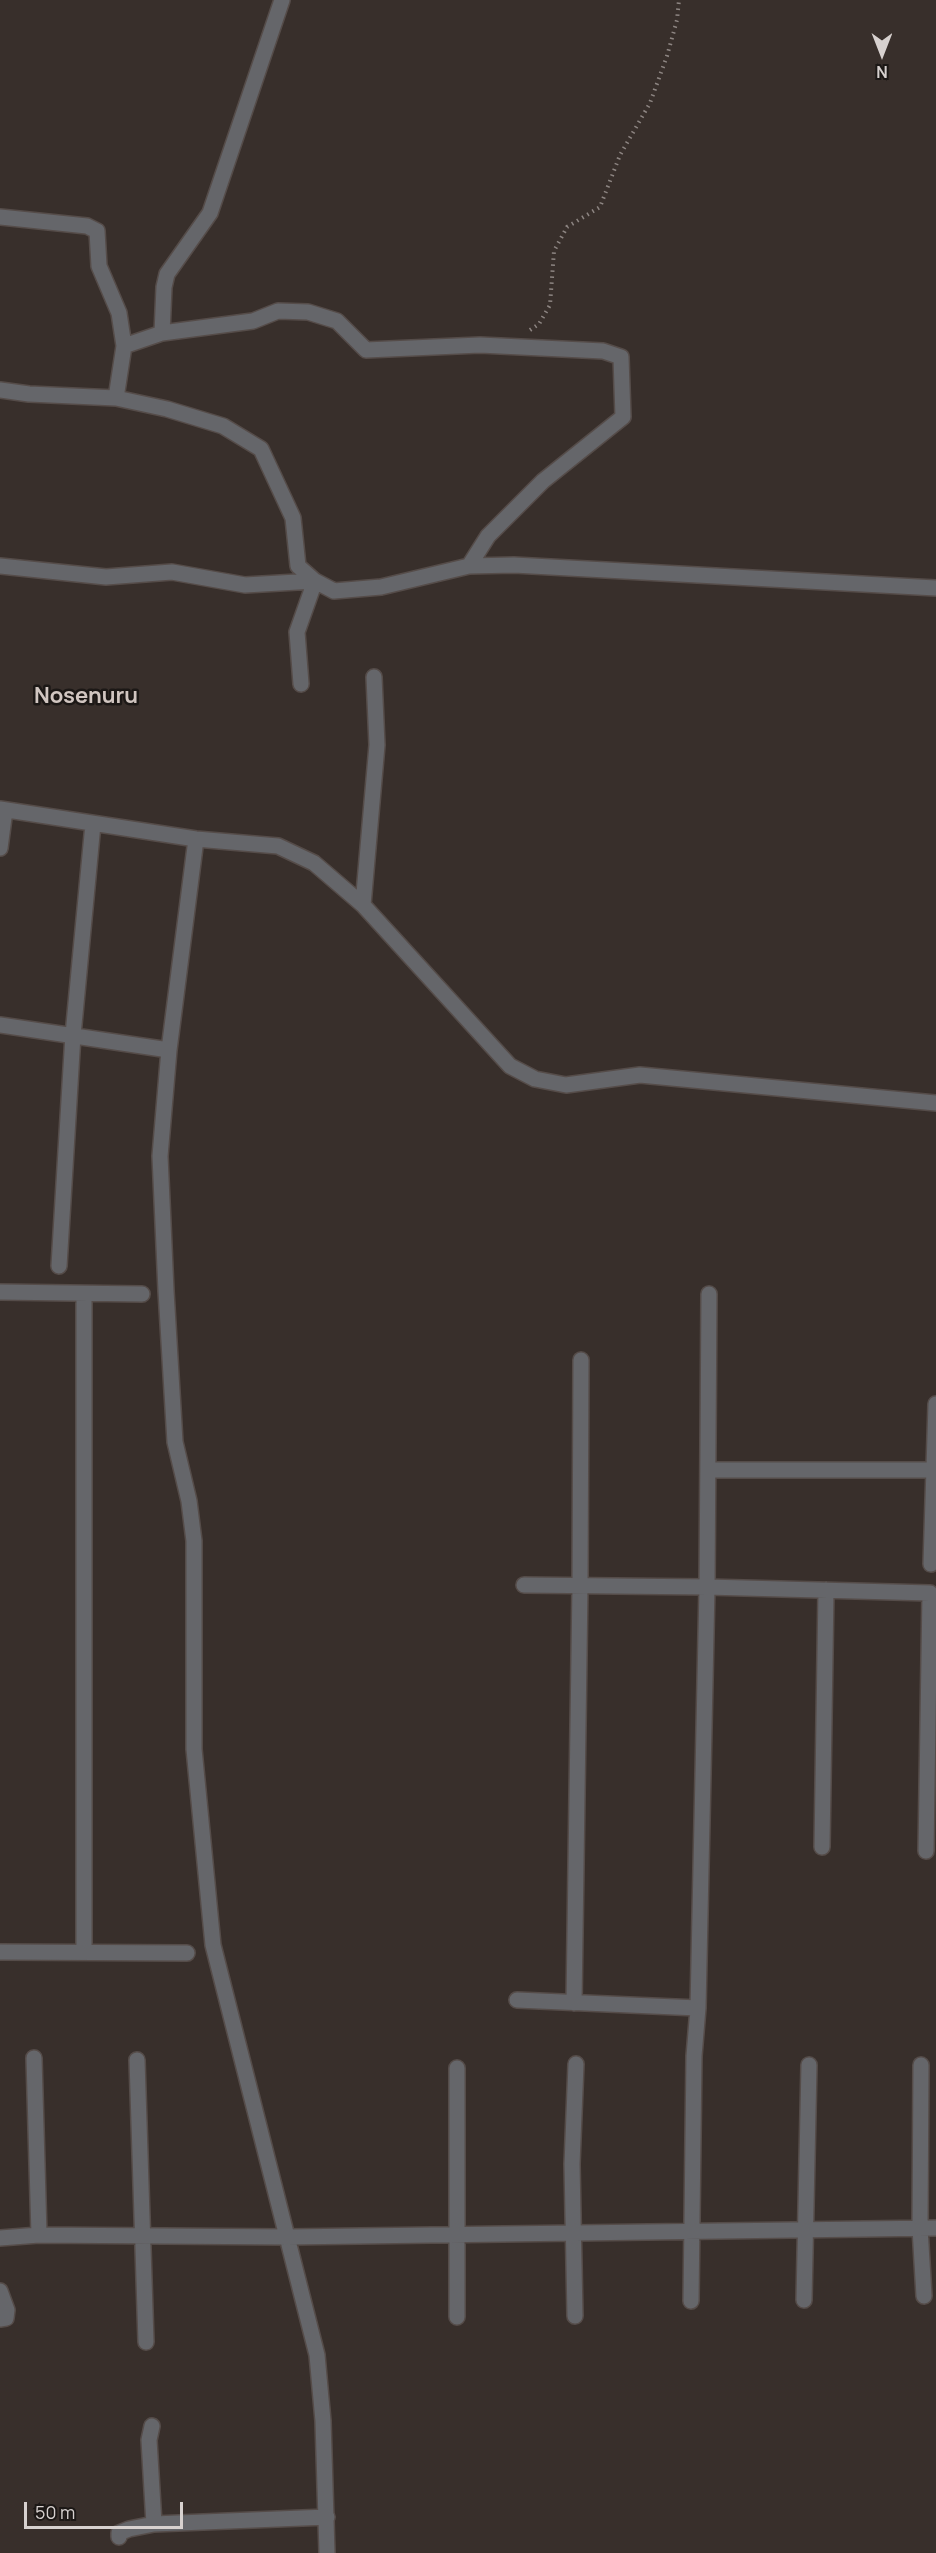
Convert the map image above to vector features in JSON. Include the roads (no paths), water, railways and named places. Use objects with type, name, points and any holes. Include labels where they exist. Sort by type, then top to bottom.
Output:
[{"type":"street","points":[[162,333],[166,274],[210,213],[282,0]]},
{"type":"street","points":[[0,217],[87,226],[97,231],[99,266],[119,313],[124,346],[116,398]]},
{"type":"street","points":[[124,346],[162,333],[253,321],[278,310],[308,312],[337,321],[366,350],[508,346],[603,351],[621,357],[623,417],[543,481],[488,536],[469,567]]},
{"type":"street","points":[[0,390],[29,394],[116,398],[166,408],[223,426],[261,449],[293,518],[298,566],[315,581],[334,591],[381,587],[469,567],[514,565],[936,588]]},
{"type":"street","points":[[0,566],[106,577],[172,572],[245,585],[315,581]]},
{"type":"street","points":[[301,684],[297,632],[315,581]]},
{"type":"street","points":[[363,905],[377,745],[374,677]]},
{"type":"street","points":[[0,848],[3,810],[196,839],[278,846],[314,863],[363,905],[510,1066],[535,1079],[566,1085],[640,1075],[936,1103]]},
{"type":"street","points":[[59,1266],[73,1035],[93,824]]},
{"type":"street","points":[[196,839],[169,1050],[160,1155],[165,1291],[175,1442],[189,1501],[194,1541],[194,1749],[213,1945],[317,2355],[323,2421],[327,2553]]},
{"type":"street","points":[[0,1025],[169,1050]]},
{"type":"street","points":[[0,1292],[84,1295],[142,1294]]},
{"type":"street","points":[[691,2301],[694,2056],[698,2008],[707,1587],[709,1294]]},
{"type":"street","points":[[84,1295],[84,1952]]},
{"type":"street","points":[[574,2003],[581,1360]]},
{"type":"street","points":[[931,1564],[936,1404]]},
{"type":"street","points":[[708,1470],[934,1470]]},
{"type":"street","points":[[524,1585],[933,1593],[926,1851]]},
{"type":"street","points":[[822,1847],[826,1590]]},
{"type":"street","points":[[0,1952],[187,1953]]},
{"type":"street","points":[[517,2000],[698,2008]]},
{"type":"street","points":[[34,2058],[39,2235]]},
{"type":"street","points":[[137,2060],[146,2342]]},
{"type":"street","points":[[574,2316],[572,2164],[576,2064]]},
{"type":"street","points":[[804,2300],[809,2065]]},
{"type":"street","points":[[921,2065],[920,2228],[924,2296]]},
{"type":"street","points":[[457,2068],[457,2317]]},
{"type":"street","points":[[0,2238],[39,2235],[288,2237],[936,2228]]},
{"type":"street","points":[[0,2291],[7,2310],[6,2318],[0,2319]]},
{"type":"street","points":[[152,2426],[149,2440],[154,2524]]},
{"type":"street","points":[[119,2537],[119,2533],[129,2529],[154,2524],[327,2517]]},
{"type":"district","name":"Nosenuru","points":[[86,697]]}]
